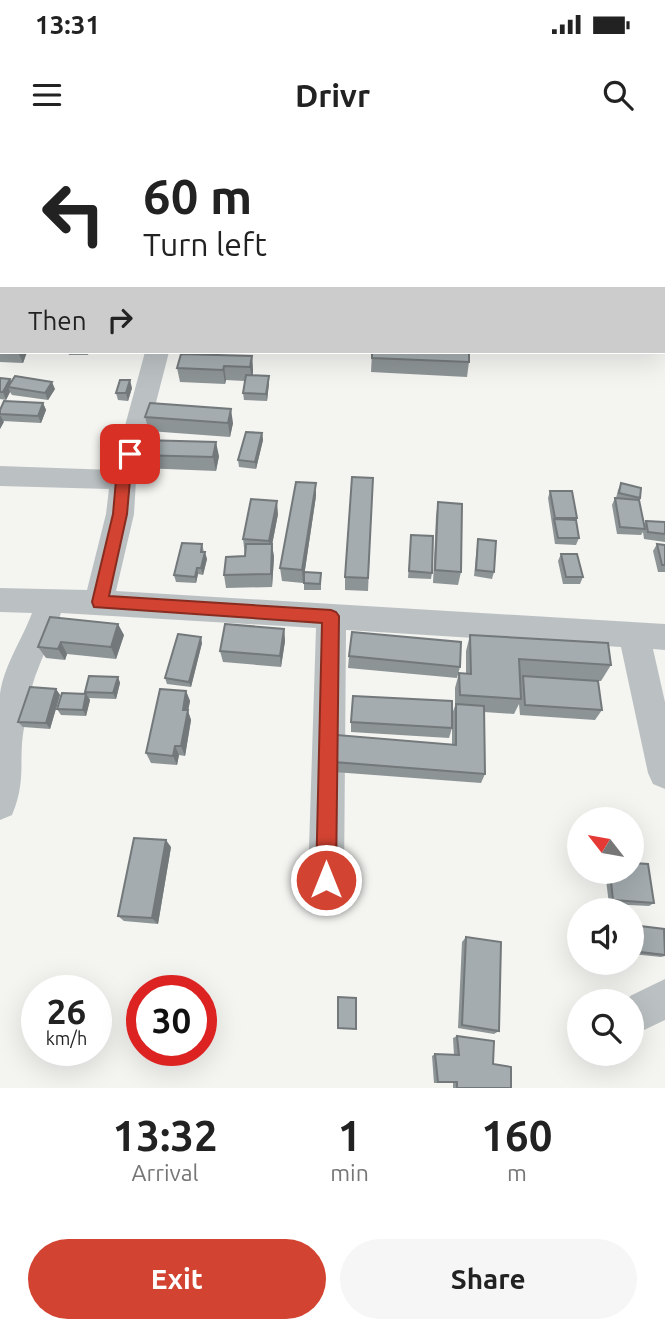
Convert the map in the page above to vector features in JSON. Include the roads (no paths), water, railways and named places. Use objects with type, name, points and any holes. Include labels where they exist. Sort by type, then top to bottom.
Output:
[{"type":"street","points":[[99,602],[120,514],[123,480],[156,354]]},
{"type":"street","points":[[0,476],[123,480]]},
{"type":"street","points":[[0,600],[99,602],[650,636]]},
{"type":"street","points":[[0,803],[6,779],[7,733],[22,668],[35,645],[51,601]]},
{"type":"street","points":[[326,880],[331,616]]},
{"type":"street","points":[[650,636],[665,657]]},
{"type":"street","points":[[650,636],[665,773]]}]
